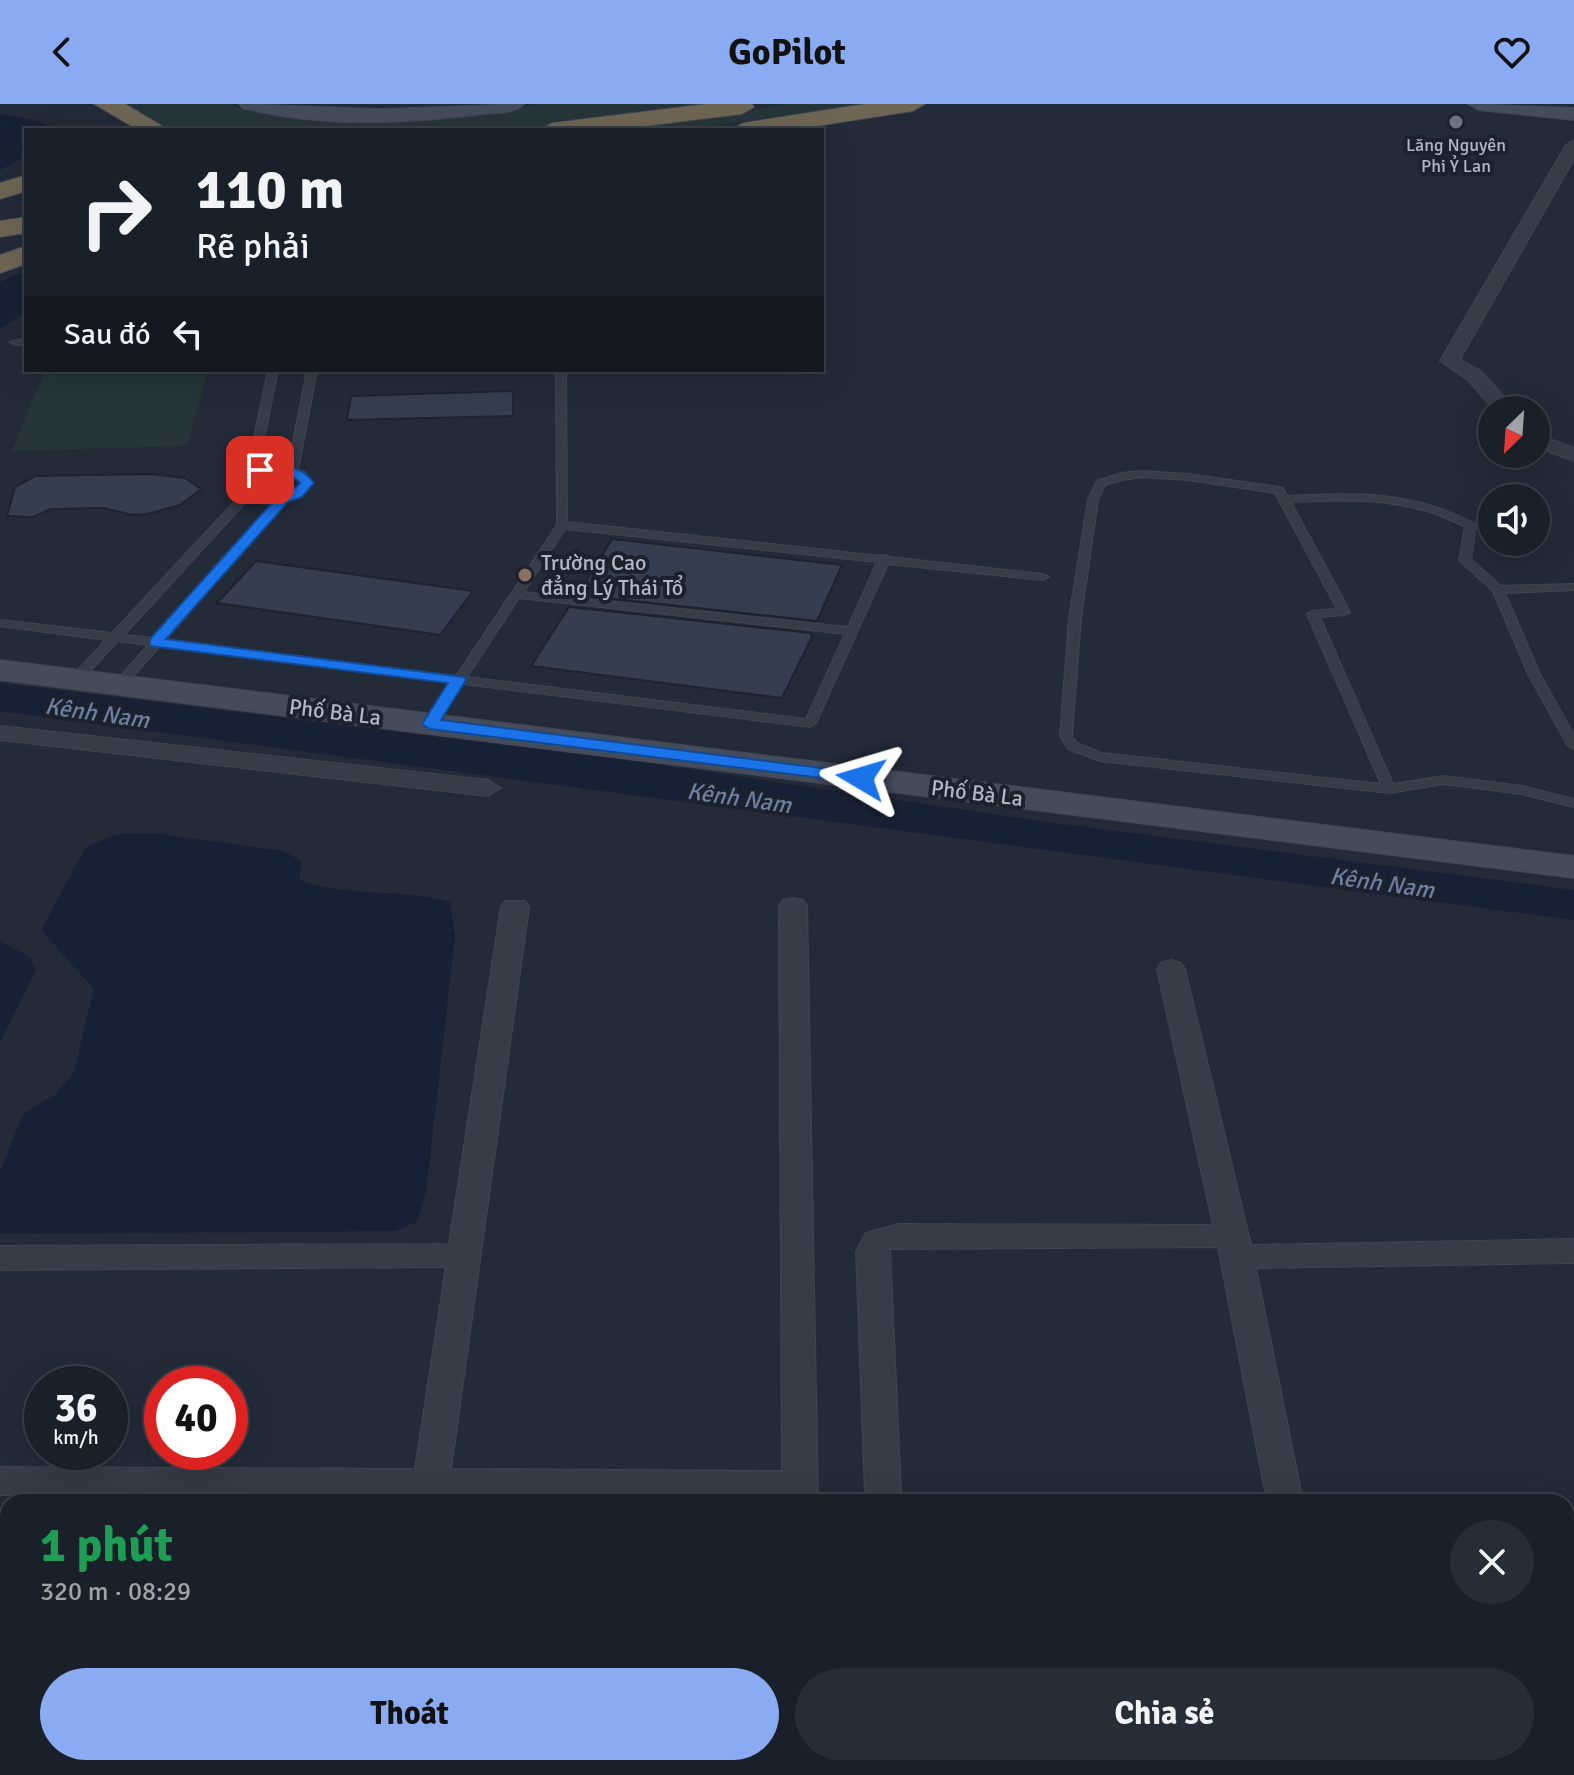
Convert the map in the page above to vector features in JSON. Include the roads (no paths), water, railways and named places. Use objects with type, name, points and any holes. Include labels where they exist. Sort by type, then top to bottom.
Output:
[{"type":"highway","points":[[577,128],[913,104]]},
{"type":"highway","points":[[95,105],[105,128]]},
{"type":"highway","points":[[95,105],[152,128]]},
{"type":"highway","points":[[597,128],[749,114]]},
{"type":"highway","points":[[0,191],[24,184]]},
{"type":"highway","points":[[0,204],[24,201]]},
{"type":"highway","points":[[0,229],[24,225]]},
{"type":"highway","points":[[0,265],[24,255]]},
{"type":"street","points":[[249,104],[330,116],[514,104]]},
{"type":"street","points":[[1478,104],[1573,112]]},
{"type":"street","points":[[1493,396],[1475,376],[1450,361],[1460,338],[1574,145]]},
{"type":"street","points":[[1550,446],[1572,455]]},
{"type":"street","name":"Phố Bà La","points":[[0,670],[1574,867]]},
{"type":"street","points":[[0,733],[488,788]]},
{"type":"street","points":[[0,1481],[429,1492],[800,1494],[793,906]]},
{"type":"street","points":[[429,1492],[515,907]]},
{"type":"street","points":[[1171,969],[1234,1246],[1283,1494]]},
{"type":"street","points":[[883,1494],[872,1251],[878,1241],[899,1235],[1234,1246],[1574,1251]]},
{"type":"street","points":[[0,1258],[464,1255]]},
{"type":"lane","points":[[252,472],[273,372]]},
{"type":"lane","points":[[293,471],[312,372]]},
{"type":"lane","points":[[430,724],[562,525],[561,372]]},
{"type":"lane","points":[[271,468],[293,471],[301,474],[307,483],[297,494],[283,499],[262,502],[244,498],[232,487],[240,477],[252,472],[271,468]]},
{"type":"lane","points":[[1389,789],[1313,614],[1344,612],[1279,490],[1156,475],[1128,474],[1101,483],[1093,500],[1075,618],[1067,742],[1077,750],[1100,757],[1389,789],[1443,780],[1522,790],[1574,803]]},
{"type":"lane","points":[[1283,499],[1397,497],[1438,509],[1471,526],[1465,560],[1498,590],[1534,674],[1574,746]]},
{"type":"lane","points":[[76,679],[244,498]]},
{"type":"lane","points":[[119,685],[283,499]]},
{"type":"lane","points":[[562,525],[1043,577]]},
{"type":"lane","points":[[0,623],[810,723],[849,631],[885,558]]},
{"type":"lane","points":[[1498,590],[1574,587]]},
{"type":"lane","points":[[515,594],[849,631]]},
{"type":"water","points":[[0,114],[38,121],[50,128],[24,128],[24,157],[0,170]]},
{"type":"water","points":[[24,272],[24,313],[0,329],[0,282]]},
{"type":"water","name":"Kênh Nam","points":[[0,683],[641,762],[1047,822],[1574,890],[1574,920],[0,711]]},
{"type":"water","points":[[116,834],[159,834],[284,851],[302,862],[299,880],[318,886],[450,902],[455,936],[426,1192],[417,1222],[395,1231],[0,1234],[0,1172],[23,1114],[56,1094],[74,1072],[94,989],[41,930],[86,847]]},
{"type":"water","points":[[0,942],[30,957],[36,970],[0,1042]]},
{"type":"place","name":"Lăng Nguyên Phi Ỷ Lan","points":[[1456,122]]},
{"type":"place","name":"Trường Cao đẳng Lý Thái Tổ","points":[[525,575]]}]
